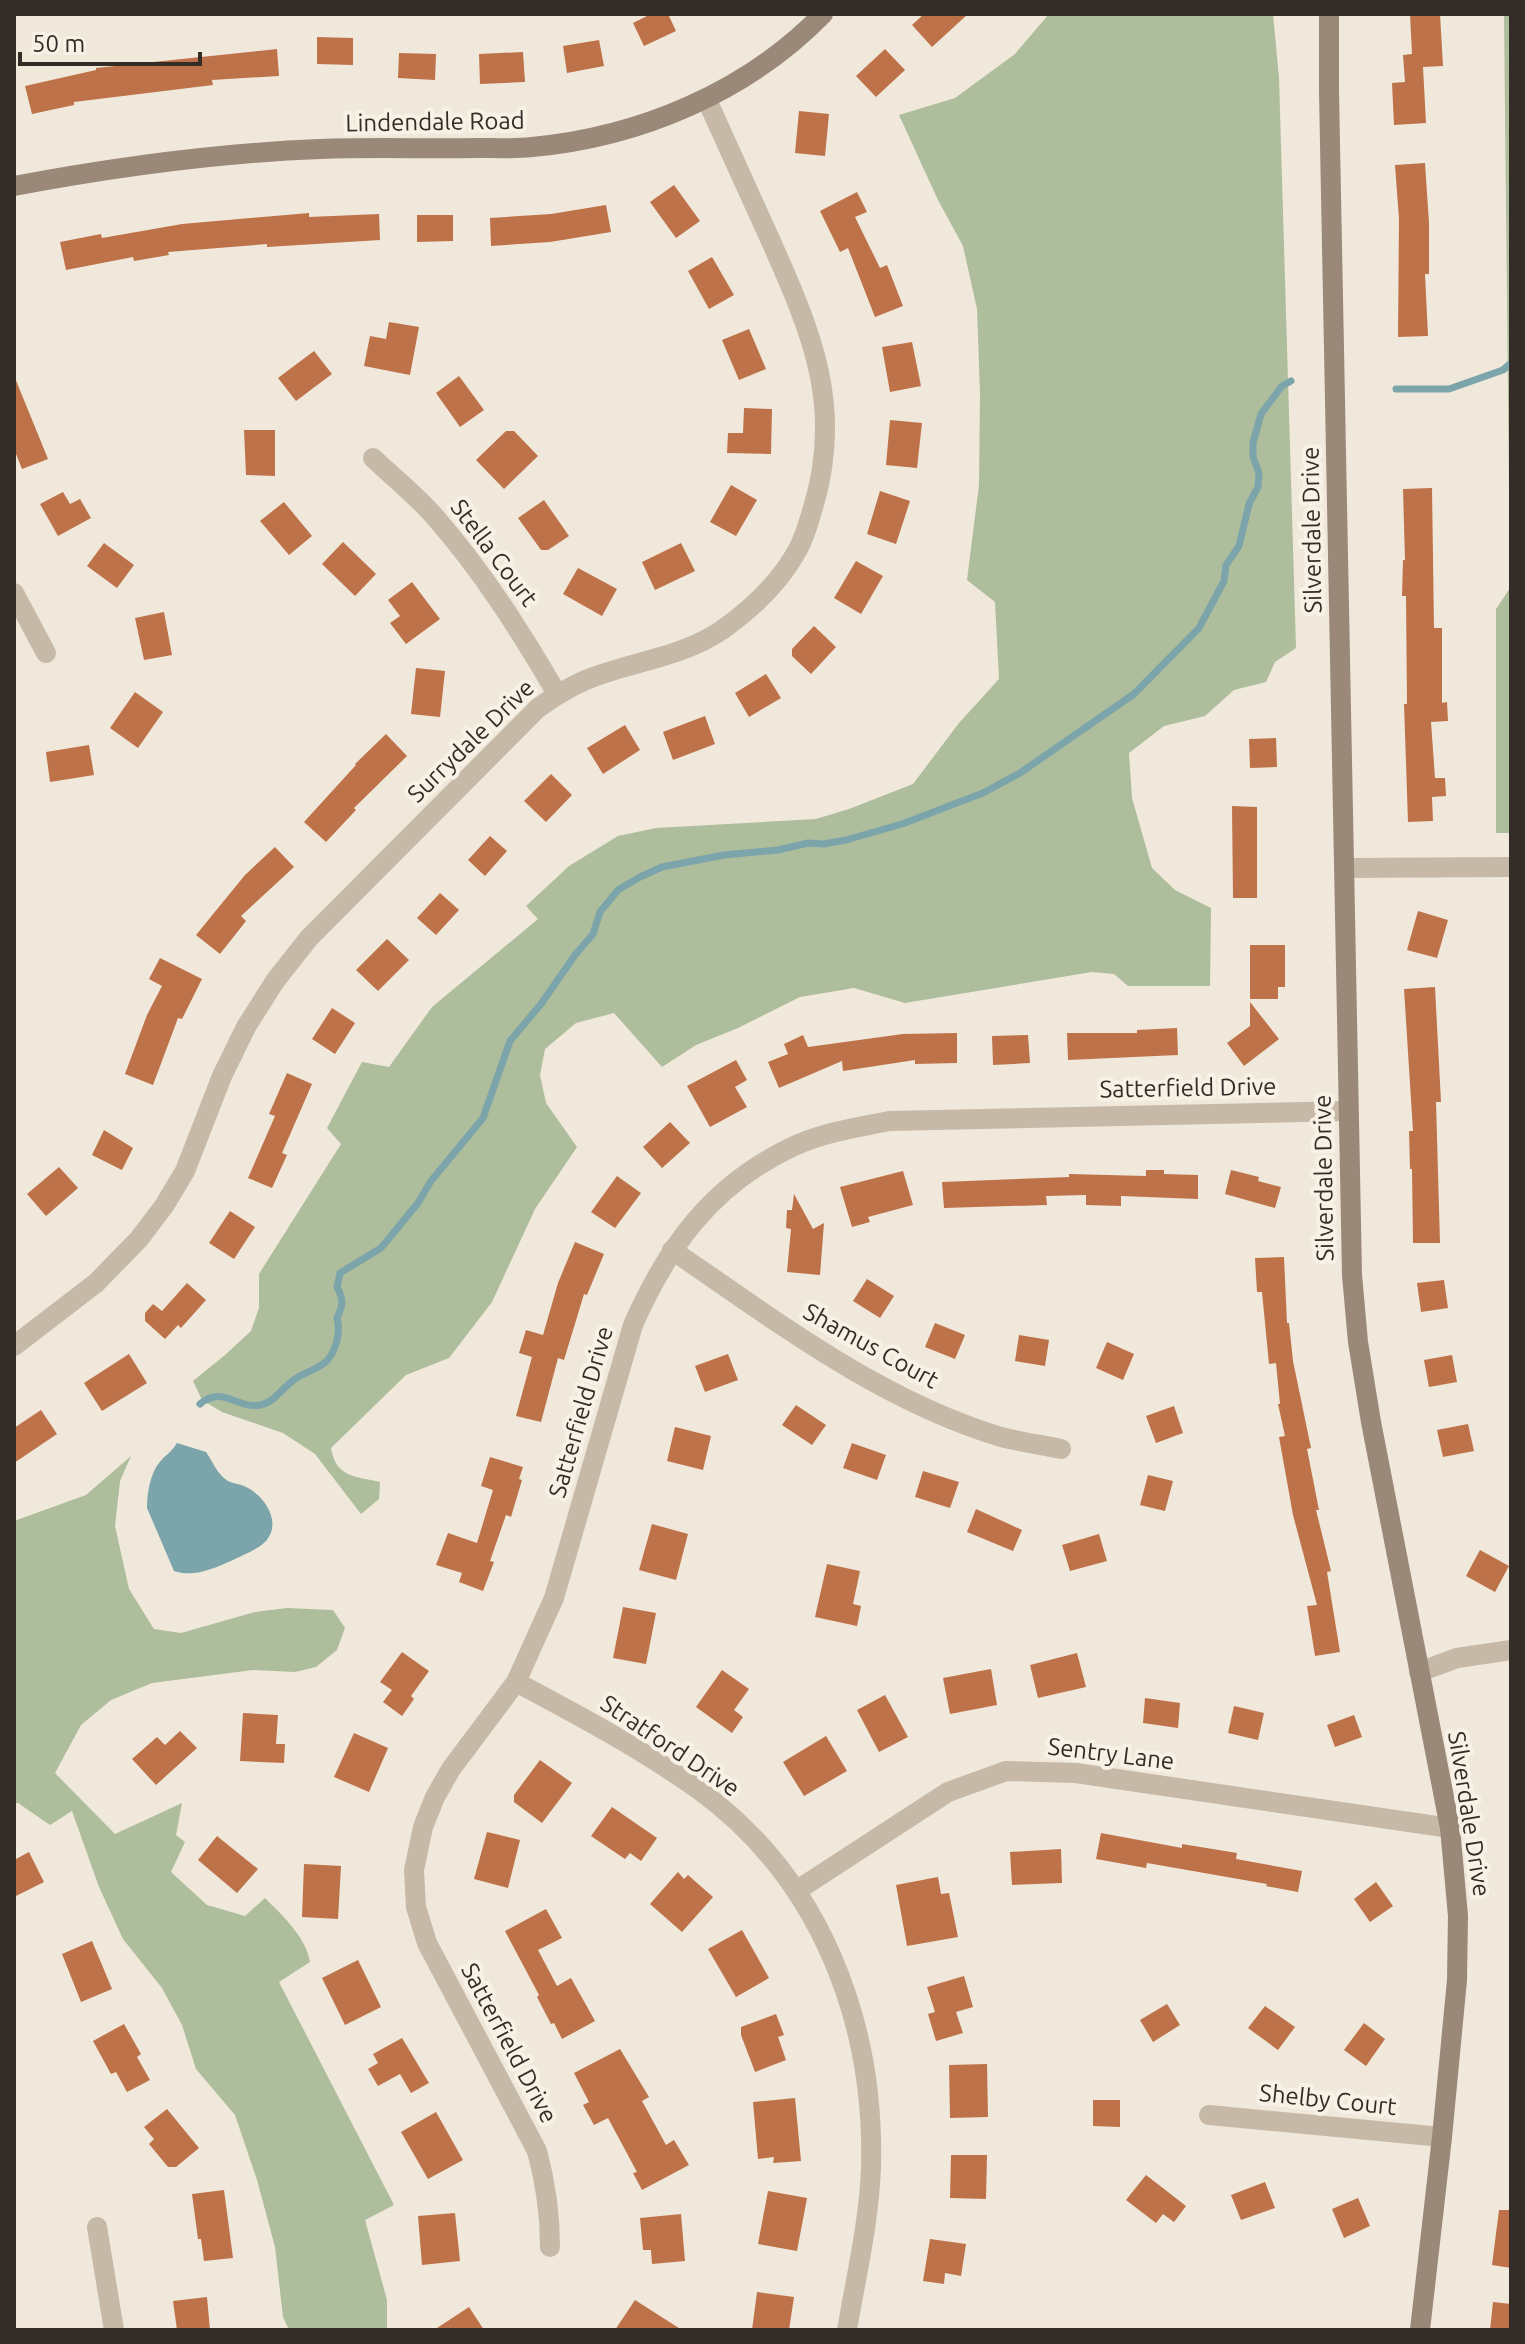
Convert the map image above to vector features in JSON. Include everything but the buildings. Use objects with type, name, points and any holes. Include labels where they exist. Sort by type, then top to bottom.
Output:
[{"type":"street","name":"Lindendale Road","points":[[14,186],[201,157],[320,149],[543,146],[581,140],[670,115],[706,98],[748,75],[786,48],[823,14]]},
{"type":"street","name":"Silverdale Drive","points":[[1329,14],[1352,1275],[1358,1342],[1371,1422],[1450,1828],[1458,1916],[1457,1980],[1420,2330]]},
{"type":"street","name":"Surrydale Drive","points":[[14,1346],[96,1283],[139,1239],[164,1206],[185,1171],[222,1076],[246,1027],[275,981],[309,938],[521,724],[557,694],[590,678],[687,649],[720,631],[750,608],[797,551],[815,500],[825,456],[827,420],[823,386],[813,343],[798,302],[706,98]]},
{"type":"street","name":"Stella Court","points":[[373,458],[433,515],[480,571],[521,631],[557,694]]},
{"type":"street","points":[[14,593],[46,653]]},
{"type":"street","points":[[1345,868],[1511,867]]},
{"type":"street","name":"Satterfield Drive","points":[[550,2247],[550,2213],[537,2151],[427,1943],[416,1907],[414,1870],[423,1827],[435,1797],[451,1769],[516,1682],[554,1598],[633,1325],[651,1284],[672,1250],[697,1217],[752,1169],[789,1148],[832,1132],[889,1121],[1347,1111]]},
{"type":"street","name":"Shamus Court","points":[[672,1250],[805,1341],[906,1399],[1003,1437],[1061,1449]]},
{"type":"street","points":[[1419,1672],[1457,1658],[1511,1650]]},
{"type":"street","name":"Stratford Drive","points":[[516,1682],[644,1754],[701,1791],[766,1852],[796,1891],[821,1933],[845,1987],[864,2059],[870,2114],[871,2169],[847,2330]]},
{"type":"street","name":"Sentry Lane","points":[[796,1891],[948,1792],[1006,1771],[1076,1773],[1450,1828]]},
{"type":"street","name":"Shelby Court","points":[[1209,2115],[1442,2137]]},
{"type":"street","points":[[97,2227],[114,2330]]},
{"type":"green space","points":[[1049,14],[1273,14],[1279,78],[1296,648],[1275,662],[1266,682],[1234,690],[1205,716],[1164,726],[1129,753],[1132,798],[1152,868],[1175,890],[1211,908],[1210,986],[1128,986],[1114,974],[1092,972],[905,1003],[854,988],[800,997],[696,1045],[662,1067],[614,1013],[576,1023],[545,1049],[540,1075],[546,1103],[577,1147],[535,1209],[492,1302],[449,1358],[406,1375],[331,1448],[342,1470],[355,1477],[380,1482],[379,1499],[361,1514],[315,1454],[283,1433],[222,1412],[202,1400],[193,1381],[251,1331],[259,1308],[259,1274],[341,1144],[327,1128],[362,1062],[389,1067],[432,1007],[538,919],[526,906],[569,866],[618,836],[656,828],[816,819],[913,784],[959,723],[999,679],[995,602],[967,580],[979,485],[977,309],[963,246],[899,115],[955,98],[1015,54]]},
{"type":"green space","points":[[1504,14],[1511,14],[1511,833],[1496,833],[1496,609],[1510,588]]},
{"type":"green space","points":[[131,1456],[120,1481],[115,1526],[129,1589],[154,1629],[181,1633],[255,1612],[287,1608],[333,1610],[345,1628],[337,1650],[316,1667],[295,1672],[253,1670],[152,1683],[111,1700],[81,1725],[55,1773],[115,1834],[182,1803],[176,1835],[185,1842],[171,1872],[207,1905],[245,1916],[265,1898],[293,1927],[304,1944],[310,1962],[279,1982],[394,2205],[365,2220],[387,2300],[387,2330],[289,2330],[283,2317],[275,2247],[235,2115],[196,2069],[182,2025],[162,1988],[123,1939],[99,1887],[72,1811],[50,1825],[18,1803],[14,1804],[14,1521],[86,1495]]},
{"type":"water","points":[[177,1443],[206,1452],[224,1478],[260,1497],[272,1519],[270,1535],[265,1542],[211,1569],[196,1573],[174,1571],[147,1508],[153,1473]]},
{"type":"waterway","points":[[1396,389],[1449,389],[1503,370],[1511,363]]},
{"type":"waterway","points":[[200,1404],[216,1397],[244,1404],[265,1404],[295,1379],[327,1360],[338,1336],[337,1318],[342,1302],[337,1287],[340,1273],[381,1248],[483,1118],[510,1041],[593,934],[600,912],[618,890],[662,867],[808,843],[824,844],[902,824],[983,793],[1020,773],[1134,694],[1199,628],[1224,581],[1226,565],[1239,546],[1249,504],[1258,487],[1259,473],[1253,457],[1253,443],[1261,414],[1282,386],[1291,381]]}]
